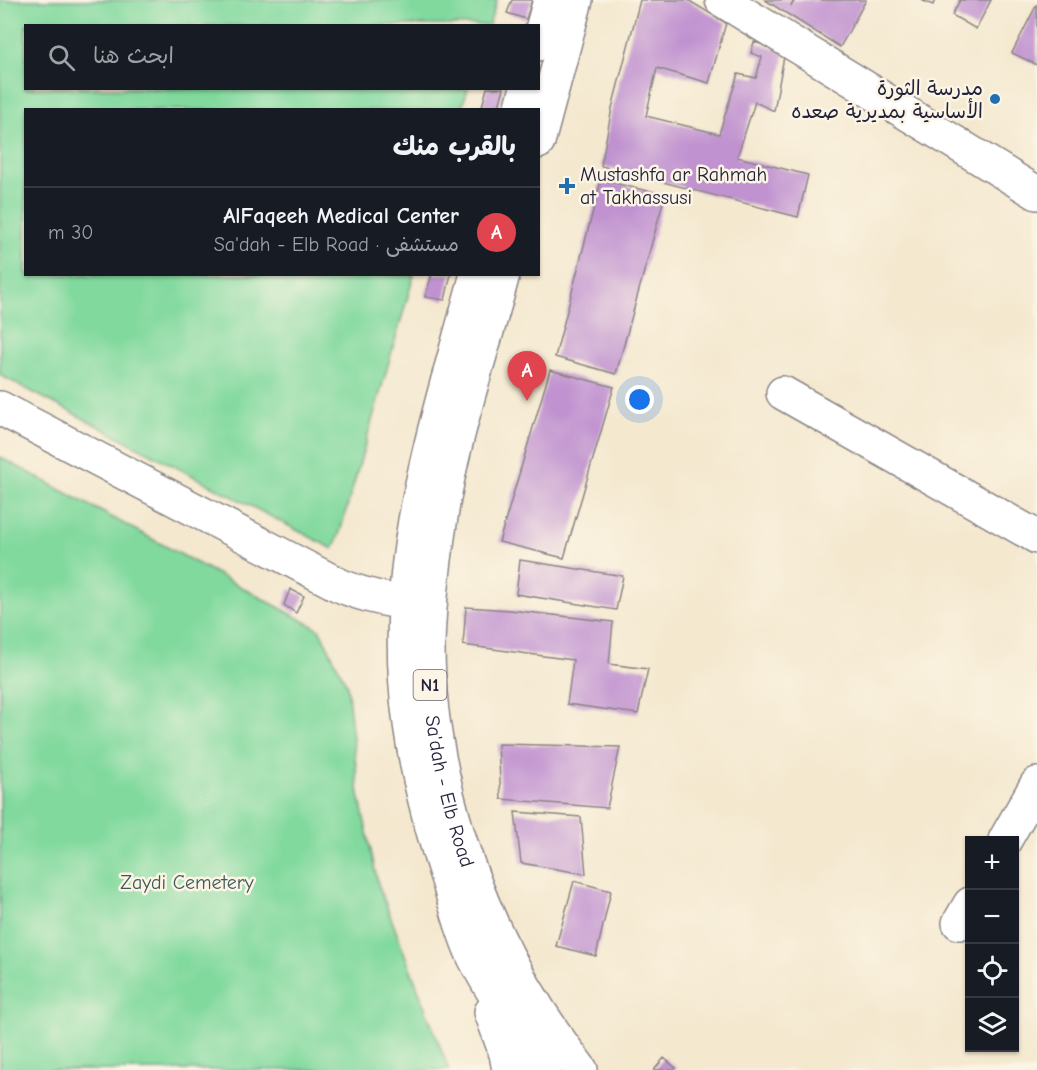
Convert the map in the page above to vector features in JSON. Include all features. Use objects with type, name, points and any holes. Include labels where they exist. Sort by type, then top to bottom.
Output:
[{"type":"main road","points":[[540,37],[550,0]]},
{"type":"main road","points":[[540,135],[576,0]]},
{"type":"main road","points":[[722,0],[1037,193]]},
{"type":"main road","points":[[522,108],[526,90]]},
{"type":"main road","name":"Sa'dah - Elb Road","points":[[418,604],[414,529],[427,456],[476,276]]},
{"type":"main road","name":"Sa'dah - Elb Road","points":[[502,276],[452,462],[439,533],[403,647],[411,740],[425,806],[461,923],[547,1021],[581,1070]]},
{"type":"main road","points":[[783,393],[1037,537]]},
{"type":"main road","points":[[0,408],[339,585],[371,597],[418,604]]},
{"type":"main road","points":[[1007,836],[1037,784]]},
{"type":"main road","points":[[487,950],[483,990],[506,1054],[509,1070]]},
{"type":"main road","name":"Sa'dah - Elb Road","points":[[487,950],[521,1035],[545,1070]]},
{"type":"green space","points":[[0,0],[497,0],[489,24],[24,24],[24,90],[468,90],[462,108],[24,108],[24,276],[414,276],[333,549],[0,375]]},
{"type":"green space","name":"Zaydi Cemetery","points":[[0,457],[319,629],[347,685],[359,795],[378,884],[449,1070],[0,1070]]},
{"type":"building","points":[[512,0],[532,0],[526,19],[507,13]]},
{"type":"building","points":[[640,0],[688,0],[726,23],[709,83],[657,68],[646,116],[719,134],[738,74],[756,78],[762,57],[751,53],[754,42],[785,51],[774,111],[755,102],[737,157],[808,175],[798,217],[601,166],[612,108]]},
{"type":"building","points":[[765,0],[794,0],[791,6],[795,0],[866,0],[840,47]]},
{"type":"building","points":[[921,0],[935,0],[933,5]]},
{"type":"building","points":[[960,0],[991,0],[976,29],[952,15]]},
{"type":"building","points":[[1037,4],[1037,65],[1012,53]]},
{"type":"building","points":[[486,90],[503,90],[499,108],[482,108]]},
{"type":"building","points":[[601,180],[665,195],[616,374],[555,357]]},
{"type":"building","points":[[431,276],[451,276],[445,300],[425,297]]},
{"type":"building","points":[[550,370],[614,387],[564,558],[499,542]]},
{"type":"building","points":[[520,560],[623,576],[616,610],[516,594]]},
{"type":"building","points":[[290,589],[304,596],[296,613],[284,605]]},
{"type":"building","points":[[466,607],[613,622],[609,664],[648,669],[638,714],[567,704],[573,660],[463,645]]},
{"type":"building","points":[[498,744],[620,747],[607,808],[501,799]]},
{"type":"building","points":[[515,812],[581,817],[586,874],[521,863]]},
{"type":"building","points":[[574,881],[611,891],[596,956],[556,946]]},
{"type":"building","points":[[664,1058],[676,1068],[674,1070],[654,1070]]},
{"type":"place","name":"مدرسة الثورة الأساسية بمديرية صعده","points":[[995,99]]},
{"type":"place","name":"Mustashfa ar Rahmah at Takhassusi","points":[[567,186]]},
{"type":"place","name":"AlFaqeeh Medical Center","points":[[527,401]]}]
